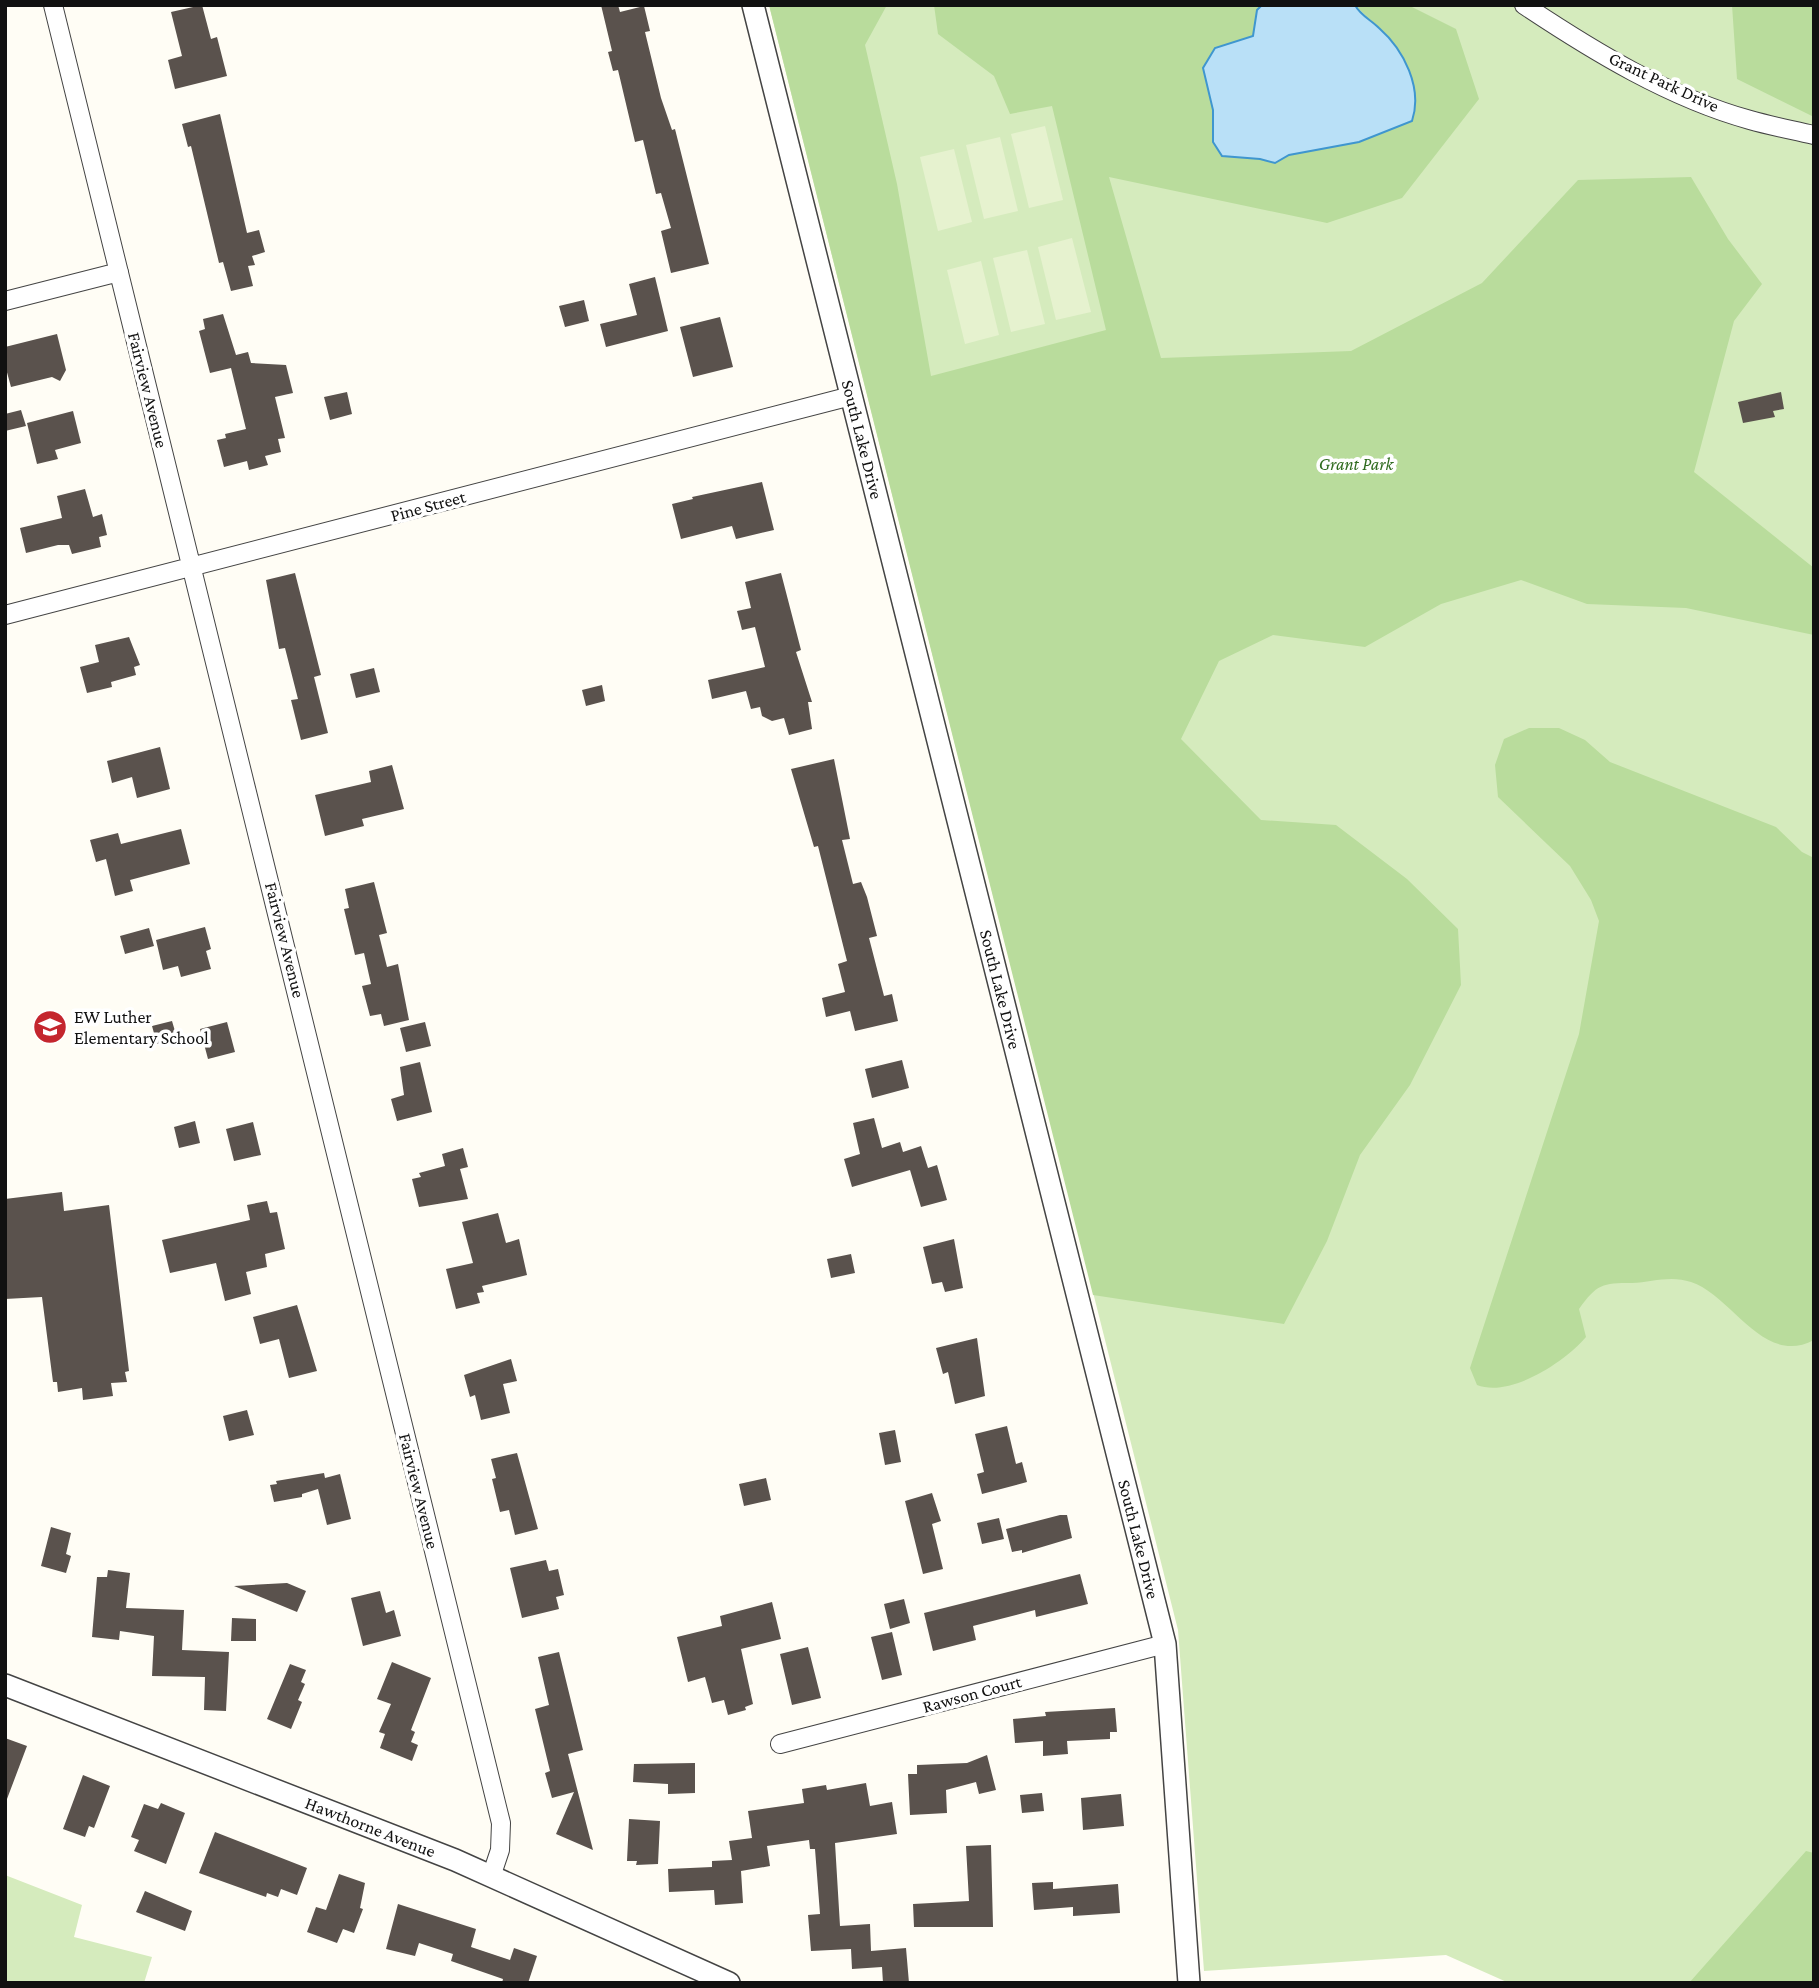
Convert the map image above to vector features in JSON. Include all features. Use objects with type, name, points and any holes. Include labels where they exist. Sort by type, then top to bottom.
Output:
[{"type":"street","name":"Fairview Avenue","points":[[53,5],[500,1823],[500,1850],[491,1877]]},
{"type":"street","name":"South Lake Drive","points":[[753,5],[1165,1644],[1189,1983]]},
{"type":"street","name":"Grant Park Drive","points":[[1524,5],[1582,43],[1672,89],[1748,120],[1814,135]]},
{"type":"street","points":[[5,301],[118,272]]},
{"type":"street","name":"Pine Street","points":[[5,615],[851,396]]},
{"type":"street","name":"Rawson Court","points":[[780,1744],[1165,1644]]},
{"type":"street","name":"Hawthorne Avenue","points":[[5,1685],[491,1877],[729,1983]]},
{"type":"green space","name":"Grant Park","points":[[769,5],[1814,5],[1814,1983],[1509,1983],[1446,1955],[1204,1971],[1178,1630]]},
{"type":"green space","points":[[769,5],[887,5],[865,45],[897,184],[931,376],[1106,330],[1052,106],[1010,114],[994,76],[938,34],[934,5],[1262,5],[1257,10],[1253,36],[1215,48],[1203,68],[1213,110],[1213,142],[1222,156],[1275,163],[1289,155],[1359,142],[1380,29],[1355,5],[1408,5],[1456,29],[1479,99],[1402,198],[1327,223],[1109,177],[1161,358],[1351,351],[1482,283],[1578,180],[1691,177],[1728,239],[1762,284],[1734,321],[1694,472],[1814,568],[1814,635],[1686,608],[1587,604],[1521,580],[1441,604],[1365,647],[1273,635],[1219,661],[1181,739],[1261,820],[1336,825],[1407,879],[1458,929],[1461,985],[1410,1085],[1360,1155],[1327,1241],[1284,1324],[1093,1295]]},
{"type":"green space","points":[[1732,5],[1814,5],[1814,117],[1737,79]]},
{"type":"green space","points":[[1045,126],[1063,200],[1029,208],[1011,134]]},
{"type":"green space","points":[[1000,137],[1018,211],[984,219],[966,145]]},
{"type":"green space","points":[[954,149],[972,222],[938,231],[920,157]]},
{"type":"green space","points":[[1072,238],[1091,312],[1056,320],[1038,247]]},
{"type":"green space","points":[[1027,250],[1045,324],[1011,332],[993,258]]},
{"type":"green space","points":[[981,261],[999,335],[965,344],[947,270]]},
{"type":"green space","points":[[1529,728],[1559,728],[1585,740],[1610,762],[1776,827],[1802,852],[1814,858],[1814,1340],[1796,1346],[1779,1344],[1749,1326],[1706,1290],[1684,1280],[1614,1284],[1596,1290],[1579,1309],[1586,1337],[1565,1357],[1520,1382],[1490,1388],[1477,1385],[1470,1368],[1579,1034],[1599,921],[1591,900],[1570,866],[1498,797],[1495,765],[1504,739]]},
{"type":"green space","points":[[1806,1851],[1814,1853],[1814,1983],[1689,1983]]},
{"type":"green space","points":[[5,1875],[82,1905],[74,1937],[152,1957],[144,1983],[5,1983]]},
{"type":"water","points":[[1262,5],[1355,5],[1388,37],[1409,70],[1415,96],[1412,121],[1359,142],[1289,155],[1275,163],[1222,156],[1213,142],[1213,110],[1203,68],[1215,48],[1253,36],[1257,10]]},
{"type":"building","points":[[202,5],[211,39],[217,37],[227,76],[175,89],[168,60],[182,56],[171,12]]},
{"type":"building","points":[[601,5],[618,5],[620,12],[644,6],[650,31],[645,32],[661,98],[672,130],[675,129],[709,264],[671,273],[661,231],[671,228],[661,193],[656,194],[643,140],[635,142],[618,70],[613,71],[608,52],[612,51]]},
{"type":"building","points":[[220,114],[247,233],[259,230],[265,252],[252,256],[255,265],[248,266],[253,286],[231,291],[223,262],[219,263],[191,146],[188,147],[182,124]]},
{"type":"building","points":[[655,277],[668,331],[606,347],[600,324],[637,315],[629,284]]},
{"type":"building","points":[[584,300],[589,321],[565,327],[559,306]]},
{"type":"building","points":[[223,314],[236,355],[248,352],[251,363],[286,365],[293,393],[275,397],[285,438],[278,439],[281,452],[265,456],[268,465],[249,470],[247,461],[224,467],[217,440],[226,438],[225,434],[246,429],[231,368],[210,373],[199,331],[205,329],[203,319]]},
{"type":"building","points":[[720,317],[733,367],[693,377],[680,327]]},
{"type":"building","points":[[57,334],[66,370],[60,381],[52,377],[11,387],[5,365],[5,347]]},
{"type":"building","points":[[347,392],[352,414],[330,420],[324,397]]},
{"type":"building","points":[[1781,392],[1784,409],[1773,411],[1775,417],[1743,423],[1738,402]]},
{"type":"building","points":[[21,410],[26,426],[5,431],[5,414]]},
{"type":"building","points":[[73,411],[81,443],[55,450],[58,459],[37,464],[27,423]]},
{"type":"building","points":[[762,482],[774,530],[736,539],[732,526],[681,539],[672,504]]},
{"type":"building","points":[[85,489],[93,517],[102,514],[107,535],[99,537],[101,547],[72,554],[69,545],[58,545],[26,553],[20,528],[62,518],[57,496]]},
{"type":"building","points":[[295,573],[321,675],[314,677],[328,733],[301,740],[291,700],[298,699],[285,648],[279,649],[266,580]]},
{"type":"building","points":[[781,573],[801,650],[796,652],[812,702],[808,702],[812,729],[789,735],[784,718],[772,721],[762,716],[760,707],[751,709],[746,691],[712,699],[708,680],[765,667],[755,627],[742,630],[737,611],[751,608],[745,582]]},
{"type":"building","points":[[129,637],[140,665],[134,667],[136,675],[111,682],[112,687],[87,693],[80,667],[99,662],[95,645]]},
{"type":"building","points":[[374,668],[380,692],[356,698],[350,674]]},
{"type":"building","points":[[602,685],[605,701],[586,706],[582,690]]},
{"type":"building","points":[[160,747],[170,789],[137,798],[132,777],[112,783],[107,761]]},
{"type":"building","points":[[834,759],[850,839],[842,840],[853,884],[861,882],[867,897],[877,936],[869,938],[884,996],[892,994],[898,1021],[855,1031],[850,1011],[826,1017],[822,998],[845,992],[838,964],[847,961],[818,846],[814,847],[791,769]]},
{"type":"building","points":[[392,765],[404,809],[362,819],[364,826],[325,836],[315,795],[371,782],[369,771]]},
{"type":"building","points":[[181,829],[190,864],[130,880],[133,891],[115,896],[106,859],[96,862],[90,840],[118,833],[121,844]]},
{"type":"building","points":[[374,882],[387,933],[379,935],[387,967],[398,964],[409,1020],[384,1026],[381,1014],[370,1016],[362,986],[371,984],[364,953],[355,955],[344,909],[349,908],[345,889]]},
{"type":"building","points":[[205,927],[211,949],[206,951],[211,969],[181,977],[178,966],[163,970],[156,940]]},
{"type":"building","points":[[149,928],[154,946],[125,954],[120,936]]},
{"type":"building","points":[[172,1021],[177,1038],[157,1044],[152,1026]]},
{"type":"building","points":[[227,1022],[235,1052],[208,1059],[200,1029]]},
{"type":"building","points":[[425,1022],[431,1046],[406,1052],[400,1028]]},
{"type":"building","points":[[902,1060],[909,1088],[872,1098],[865,1069]]},
{"type":"building","points":[[420,1062],[432,1112],[397,1121],[391,1099],[404,1095],[400,1067]]},
{"type":"building","points":[[874,1118],[882,1148],[900,1142],[903,1152],[921,1146],[928,1168],[937,1165],[947,1200],[921,1207],[910,1170],[852,1187],[844,1159],[860,1154],[853,1123]]},
{"type":"building","points":[[195,1121],[200,1143],[179,1148],[174,1127]]},
{"type":"building","points":[[253,1122],[261,1155],[234,1161],[226,1129]]},
{"type":"building","points":[[463,1148],[468,1167],[460,1169],[468,1199],[419,1207],[412,1179],[421,1177],[419,1173],[445,1166],[442,1154]]},
{"type":"building","points":[[62,1192],[64,1211],[109,1205],[129,1371],[125,1372],[127,1382],[111,1383],[113,1396],[83,1400],[82,1388],[58,1392],[57,1382],[53,1382],[42,1297],[5,1299],[5,1199]]},
{"type":"building","points":[[267,1201],[270,1213],[277,1212],[285,1249],[265,1254],[267,1267],[246,1272],[251,1294],[225,1301],[216,1263],[170,1273],[162,1240],[250,1220],[247,1205]]},
{"type":"building","points":[[498,1213],[506,1243],[519,1239],[527,1275],[482,1286],[484,1292],[477,1293],[480,1303],[456,1309],[446,1269],[473,1263],[462,1222]]},
{"type":"building","points":[[954,1239],[963,1288],[945,1292],[942,1282],[932,1284],[923,1247]]},
{"type":"building","points":[[851,1254],[855,1273],[831,1278],[827,1259]]},
{"type":"building","points":[[297,1305],[317,1371],[289,1378],[279,1339],[260,1344],[253,1317]]},
{"type":"building","points":[[977,1338],[985,1396],[955,1404],[948,1372],[943,1374],[936,1348]]},
{"type":"building","points":[[511,1359],[517,1381],[503,1384],[510,1413],[481,1420],[475,1395],[470,1397],[464,1375]]},
{"type":"building","points":[[247,1410],[254,1435],[229,1441],[223,1416]]},
{"type":"building","points":[[1007,1426],[1016,1464],[1022,1462],[1027,1482],[982,1494],[977,1474],[984,1472],[975,1434]]},
{"type":"building","points":[[895,1430],[901,1462],[885,1465],[879,1433]]},
{"type":"building","points":[[517,1453],[538,1529],[515,1535],[509,1510],[500,1512],[492,1479],[496,1478],[491,1459]]},
{"type":"building","points":[[324,1473],[325,1478],[340,1474],[351,1519],[327,1525],[318,1489],[302,1494],[302,1497],[274,1502],[270,1485],[277,1484],[276,1481]]},
{"type":"building","points":[[766,1478],[771,1500],[744,1506],[739,1484]]},
{"type":"building","points":[[932,1493],[941,1521],[932,1524],[943,1569],[923,1574],[905,1501]]},
{"type":"building","points":[[1067,1515],[1072,1538],[1022,1553],[1022,1550],[1012,1552],[1006,1529]]},
{"type":"building","points":[[999,1518],[1004,1539],[982,1544],[977,1523]]},
{"type":"building","points":[[51,1527],[71,1533],[66,1554],[71,1556],[66,1573],[41,1566]]},
{"type":"building","points":[[546,1560],[549,1571],[558,1569],[564,1595],[556,1597],[559,1609],[522,1618],[510,1568]]},
{"type":"building","points":[[108,1570],[130,1573],[126,1608],[184,1610],[182,1650],[229,1652],[226,1711],[204,1710],[205,1677],[152,1676],[154,1636],[120,1631],[119,1640],[92,1637],[97,1577],[107,1577]]},
{"type":"building","points":[[1080,1574],[1088,1604],[1036,1617],[1035,1610],[973,1626],[976,1640],[933,1651],[924,1613]]},
{"type":"building","points":[[287,1583],[306,1591],[297,1612],[234,1586]]},
{"type":"building","points":[[380,1591],[386,1613],[394,1610],[401,1636],[363,1646],[351,1598]]},
{"type":"building","points":[[904,1599],[910,1623],[890,1629],[884,1604]]},
{"type":"building","points":[[772,1602],[781,1639],[741,1649],[753,1704],[745,1707],[746,1710],[728,1715],[724,1700],[712,1703],[705,1677],[688,1682],[677,1637],[722,1626],[720,1616]]},
{"type":"building","points":[[232,1618],[256,1619],[256,1641],[231,1641]]},
{"type":"building","points":[[892,1632],[902,1675],[882,1680],[871,1637]]},
{"type":"building","points":[[808,1647],[821,1698],[792,1705],[780,1654]]},
{"type":"building","points":[[559,1652],[583,1750],[568,1754],[593,1850],[556,1834],[574,1792],[552,1798],[545,1773],[550,1771],[535,1709],[549,1705],[538,1657]]},
{"type":"building","points":[[392,1662],[431,1678],[411,1730],[415,1732],[411,1742],[418,1745],[412,1761],[380,1748],[385,1734],[379,1732],[391,1704],[377,1699]]},
{"type":"building","points":[[290,1664],[306,1670],[301,1682],[305,1684],[298,1700],[302,1702],[291,1729],[267,1719]]},
{"type":"building","points":[[1115,1708],[1117,1732],[1110,1732],[1110,1739],[1067,1741],[1068,1754],[1043,1756],[1043,1741],[1015,1743],[1013,1719],[1046,1716],[1045,1712]]},
{"type":"building","points":[[5,1738],[27,1746],[7,1799],[5,1798]]},
{"type":"building","points":[[987,1755],[996,1790],[979,1794],[976,1782],[946,1790],[947,1813],[910,1815],[908,1774],[917,1774],[917,1765],[967,1763]]},
{"type":"building","points":[[695,1763],[695,1793],[668,1794],[668,1784],[633,1782],[634,1764]]},
{"type":"building","points":[[83,1775],[110,1786],[94,1828],[89,1826],[85,1837],[63,1829]]},
{"type":"building","points":[[866,1783],[870,1806],[892,1802],[897,1834],[835,1843],[840,1926],[870,1924],[871,1951],[906,1948],[909,1983],[883,1983],[882,1967],[852,1969],[851,1949],[811,1951],[808,1915],[820,1914],[815,1849],[810,1849],[809,1840],[767,1846],[770,1866],[741,1871],[743,1903],[715,1905],[714,1890],[669,1892],[668,1869],[712,1867],[712,1861],[732,1860],[729,1841],[752,1838],[748,1811],[804,1803],[802,1789],[826,1785],[827,1790]]},
{"type":"building","points":[[1042,1793],[1044,1811],[1022,1813],[1020,1795]]},
{"type":"building","points":[[1121,1794],[1124,1826],[1083,1830],[1081,1798]]},
{"type":"building","points":[[161,1803],[185,1813],[166,1864],[134,1851],[139,1840],[131,1837],[144,1804],[158,1809]]},
{"type":"building","points":[[629,1819],[660,1821],[658,1864],[636,1865],[637,1861],[627,1861]]},
{"type":"building","points":[[215,1832],[307,1868],[297,1895],[281,1889],[278,1897],[267,1893],[266,1897],[199,1873]]},
{"type":"building","points":[[991,1845],[993,1927],[914,1927],[913,1904],[969,1901],[966,1846]]},
{"type":"building","points":[[339,1874],[365,1883],[360,1908],[363,1909],[354,1933],[343,1929],[337,1943],[307,1932],[316,1907],[326,1910]]},
{"type":"building","points":[[1053,1882],[1053,1889],[1118,1884],[1120,1913],[1073,1916],[1073,1907],[1034,1910],[1032,1883]]},
{"type":"building","points":[[145,1891],[192,1911],[185,1931],[136,1912]]},
{"type":"building","points":[[398,1904],[476,1929],[471,1947],[510,1960],[514,1948],[537,1956],[528,1983],[502,1983],[503,1979],[451,1961],[453,1954],[419,1943],[415,1956],[386,1949]]},
{"type":"place","name":"EW Luther Elementary School","points":[[50,1027]]}]
